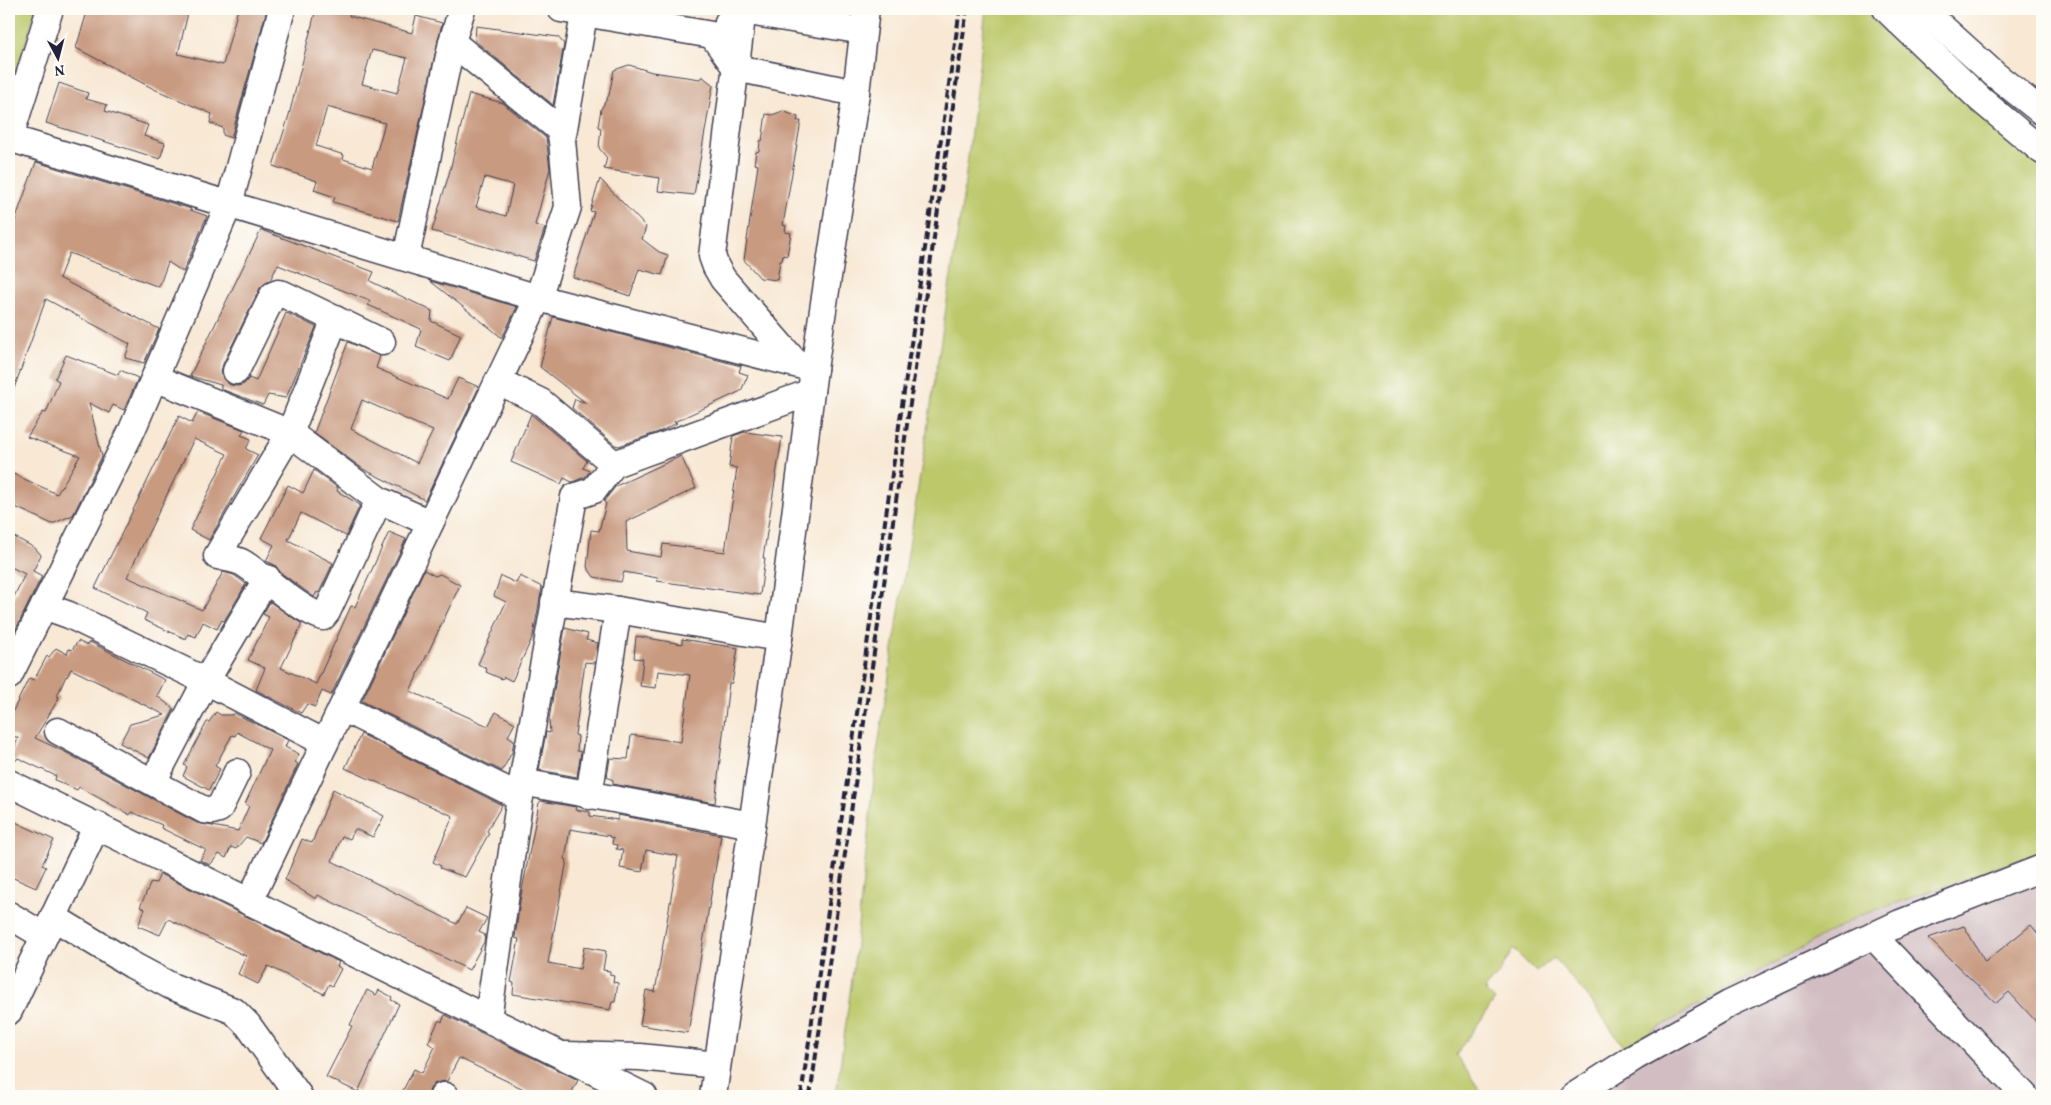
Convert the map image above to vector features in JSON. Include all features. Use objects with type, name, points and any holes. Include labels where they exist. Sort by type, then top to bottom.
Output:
[{"type":"street","points":[[50,9],[9,139],[538,298],[807,374]]},
{"type":"street","points":[[9,676],[132,430],[229,204],[282,9]]},
{"type":"street","points":[[406,257],[452,42],[462,9]]},
{"type":"street","points":[[1886,9],[1981,100],[2042,150]]},
{"type":"street","points":[[1922,9],[1994,74],[2042,112]]},
{"type":"street","points":[[562,140],[577,10],[712,35],[736,68],[856,93]]},
{"type":"street","points":[[743,10],[712,256],[723,279],[807,374]]},
{"type":"street","points":[[712,35],[743,10],[865,20],[856,93],[807,374],[779,638],[713,1096]]},
{"type":"street","points":[[249,902],[538,298],[568,206],[562,140],[559,129],[452,42]]},
{"type":"street","points":[[236,371],[275,294],[283,294],[382,342]]},
{"type":"street","points":[[335,319],[290,433],[217,556],[241,562],[267,578],[310,613],[323,617],[379,500]]},
{"type":"street","points":[[488,1019],[521,790],[574,497],[594,490],[614,464],[807,374]]},
{"type":"street","points":[[155,378],[290,433],[379,500],[430,523]]},
{"type":"street","points":[[498,381],[541,402],[614,464]]},
{"type":"street","points":[[153,782],[206,681],[267,578]]},
{"type":"street","points":[[554,602],[618,610],[779,638]]},
{"type":"street","points":[[44,606],[206,681],[325,743]]},
{"type":"street","points":[[589,796],[618,610]]},
{"type":"street","points":[[342,708],[521,790],[589,796],[752,825]]},
{"type":"street","points":[[58,731],[204,810],[212,811],[219,809],[237,772]]},
{"type":"street","points":[[9,783],[562,1055],[610,1081],[644,1096]]},
{"type":"street","points":[[9,1011],[96,825]]},
{"type":"street","points":[[1574,1096],[1635,1057],[1729,1004],[1872,936],[1943,905],[2042,868]]},
{"type":"street","points":[[9,915],[49,926],[132,965],[170,986],[234,1011],[248,1025],[299,1096]]},
{"type":"street","points":[[1872,936],[2025,1096]]},
{"type":"street","points":[[562,1055],[640,1058],[717,1065]]},
{"type":"shaded area","points":[[2042,852],[2042,1096],[1544,1096],[1624,1047],[1856,917]]},
{"type":"green space","points":[[10,9],[36,9],[9,99],[9,13]]},
{"type":"green space","points":[[986,9],[1862,9],[1907,53],[2042,167],[2042,852],[1856,917],[1624,1047],[1587,996],[1554,958],[1536,972],[1513,949],[1499,974],[1484,989],[1495,1000],[1456,1055],[1484,1096],[836,1096],[853,971],[877,753],[963,198]]},
{"type":"building","points":[[88,9],[189,9],[178,54],[223,65],[238,9],[267,9],[231,138],[223,135],[223,128],[210,123],[212,114],[154,89],[76,48]]},
{"type":"building","points":[[316,9],[351,9],[349,16],[412,33],[416,16],[442,23],[398,221],[333,202],[335,197],[314,190],[317,181],[273,166],[289,115]],"holes":[[[372,50],[407,58],[397,93],[362,84]],[[327,107],[385,123],[372,168],[343,159],[344,155],[316,146]]]},
{"type":"building","points":[[476,26],[558,37],[564,44],[553,105],[475,41]]},
{"type":"building","points":[[629,65],[652,72],[700,79],[702,76],[713,85],[694,195],[658,191],[660,178],[604,169],[607,158],[599,148],[601,128],[598,127],[601,109],[609,95],[614,70]]},
{"type":"building","points":[[59,83],[88,93],[86,99],[107,105],[105,111],[148,125],[144,136],[165,143],[160,159],[46,123]]},
{"type":"building","points":[[469,94],[503,103],[546,138],[550,169],[535,225],[545,228],[534,261],[432,231],[449,174]],"holes":[[[485,177],[513,185],[506,216],[476,207]]]},
{"type":"building","points":[[783,111],[798,117],[797,121],[801,121],[783,225],[786,226],[785,232],[791,233],[787,256],[783,255],[782,261],[780,261],[777,280],[760,278],[744,260],[758,165],[754,164],[756,152],[759,151],[760,141],[762,141],[766,114],[772,115]]},
{"type":"building","points":[[36,162],[191,209],[207,216],[183,272],[168,262],[159,287],[69,253],[59,278],[159,329],[144,363],[125,358],[130,344],[46,299],[11,397],[9,397],[9,237]]},
{"type":"building","points":[[600,179],[646,227],[642,239],[659,252],[668,255],[662,275],[639,269],[630,296],[573,277],[594,212],[590,211]]},
{"type":"building","points":[[261,230],[374,272],[370,281],[432,311],[431,321],[461,335],[450,361],[416,347],[421,329],[368,305],[370,301],[278,265],[270,280],[260,288],[223,364],[221,372],[223,379],[230,385],[238,386],[244,384],[249,378],[256,381],[286,313],[289,314],[316,327],[286,398],[268,395],[263,405],[221,389],[221,385],[190,376]]},
{"type":"building","points":[[430,281],[517,307],[502,338],[490,328]]},
{"type":"building","points":[[553,317],[741,366],[739,372],[748,375],[741,391],[674,422],[677,423],[661,431],[619,446],[615,445],[572,408],[575,399],[586,403],[540,367]]},
{"type":"building","points":[[348,342],[380,356],[376,368],[448,399],[458,378],[479,387],[425,500],[363,469],[314,433]],"holes":[[[362,400],[433,431],[417,463],[351,429]]]},
{"type":"building","points":[[66,355],[118,375],[120,370],[138,378],[124,410],[113,405],[109,413],[89,403],[102,456],[73,515],[52,524],[9,504],[9,472],[57,494],[80,456],[27,437],[43,412],[46,413],[59,381],[55,379]]},
{"type":"building","points":[[198,412],[244,430],[241,435],[251,439],[246,449],[258,455],[209,540],[190,530],[227,454],[194,439],[127,577],[202,610],[223,572],[234,575],[246,584],[224,621],[222,620],[217,629],[203,622],[196,637],[188,634],[186,639],[144,620],[147,613],[95,588],[179,416],[192,423]]},
{"type":"building","points":[[531,414],[587,461],[583,468],[590,471],[585,477],[572,482],[564,478],[561,484],[511,462]]},
{"type":"building","points":[[745,432],[782,437],[763,558],[765,558],[760,595],[657,581],[658,578],[624,572],[621,582],[594,577],[587,567],[591,530],[599,531],[606,504],[604,501],[616,486],[681,456],[696,488],[626,522],[627,551],[661,557],[663,544],[725,552],[737,468],[729,467],[733,436]]},
{"type":"building","points":[[314,470],[338,488],[337,491],[360,505],[346,536],[301,513],[288,540],[333,563],[319,593],[317,592],[314,597],[281,573],[275,565],[266,561],[274,545],[261,538],[288,485],[303,493]]},
{"type":"building","points":[[389,532],[406,539],[331,695],[322,691],[315,707],[307,704],[301,713],[256,690],[265,668],[248,660],[269,617],[263,614],[270,602],[302,624],[281,668],[316,684],[351,606],[355,607]]},
{"type":"building","points":[[9,534],[35,548],[41,555],[33,571],[42,576],[9,643],[9,607],[25,574],[9,566]]},
{"type":"building","points":[[424,570],[435,576],[440,574],[460,585],[410,691],[488,726],[496,712],[515,723],[508,736],[514,740],[512,752],[502,771],[362,701]]},
{"type":"building","points":[[501,576],[516,583],[520,576],[542,587],[533,636],[512,681],[486,672],[487,669],[478,664],[506,602],[494,596]]},
{"type":"building","points":[[565,628],[588,634],[586,640],[598,643],[595,663],[585,662],[575,735],[578,736],[577,751],[581,752],[577,777],[539,770],[546,732],[550,733],[549,719]]},
{"type":"building","points":[[636,636],[682,644],[682,639],[738,648],[732,683],[729,683],[715,803],[613,784],[613,780],[607,777],[610,758],[628,759],[631,735],[681,742],[690,675],[658,671],[656,688],[640,686],[643,659],[634,658]]},
{"type":"building","points":[[78,641],[86,645],[90,642],[165,680],[157,696],[174,709],[149,758],[120,743],[130,724],[165,715],[71,669],[57,696],[59,698],[35,738],[197,823],[238,831],[249,806],[245,804],[270,750],[237,732],[235,736],[232,735],[215,766],[220,769],[209,790],[183,776],[187,767],[184,765],[207,722],[216,712],[221,715],[232,715],[234,713],[288,740],[285,747],[299,754],[295,762],[298,764],[261,843],[246,837],[236,849],[231,847],[226,858],[219,854],[210,865],[200,860],[206,850],[161,828],[162,825],[132,812],[130,815],[79,787],[77,790],[55,780],[56,776],[18,758],[9,768],[18,738],[9,734],[9,719],[29,678],[34,680],[47,656],[49,657],[56,648],[67,654],[69,649],[72,650]]},
{"type":"building","points":[[361,734],[502,805],[465,877],[440,868],[441,866],[433,862],[453,816],[345,768]]},
{"type":"building","points":[[333,789],[384,816],[373,837],[355,829],[350,839],[342,836],[332,861],[457,924],[466,908],[487,918],[479,932],[485,935],[484,942],[469,970],[318,895],[316,899],[285,880],[302,839],[312,843]]},
{"type":"building","points":[[541,801],[576,807],[575,810],[590,812],[590,816],[618,820],[618,815],[721,835],[688,1033],[640,1025],[646,990],[655,992],[678,856],[646,850],[642,872],[620,868],[623,850],[616,849],[617,845],[612,844],[613,838],[610,836],[570,829],[565,859],[567,860],[548,963],[580,969],[584,947],[606,951],[603,970],[610,971],[610,975],[614,976],[613,982],[618,983],[615,1002],[612,1002],[610,1010],[513,994],[514,983],[511,982],[519,939],[515,938],[520,901],[539,803]]},
{"type":"building","points":[[9,819],[54,840],[42,865],[46,867],[36,888],[9,876]]},
{"type":"building","points":[[160,874],[339,962],[337,966],[341,969],[332,986],[329,984],[324,994],[268,966],[258,984],[238,974],[246,956],[168,919],[160,935],[138,926],[145,909],[140,907],[151,882],[156,883]]},
{"type":"building","points":[[2031,925],[2042,939],[2042,1028],[2009,992],[1996,1003],[1928,938],[1964,926],[1985,962]]},
{"type":"building","points":[[367,990],[376,995],[379,990],[392,997],[391,1000],[399,1004],[358,1092],[326,1077],[352,1026],[350,1025]]},
{"type":"building","points":[[445,1015],[578,1080],[570,1096],[538,1096],[459,1058],[447,1081],[435,1083],[430,1089],[428,1096],[400,1096],[414,1069],[422,1073],[435,1047],[428,1043],[439,1020],[442,1022]]},
{"type":"railway","points":[[801,1096],[960,9]]},
{"type":"railway","points":[[810,1096],[967,9]]}]
